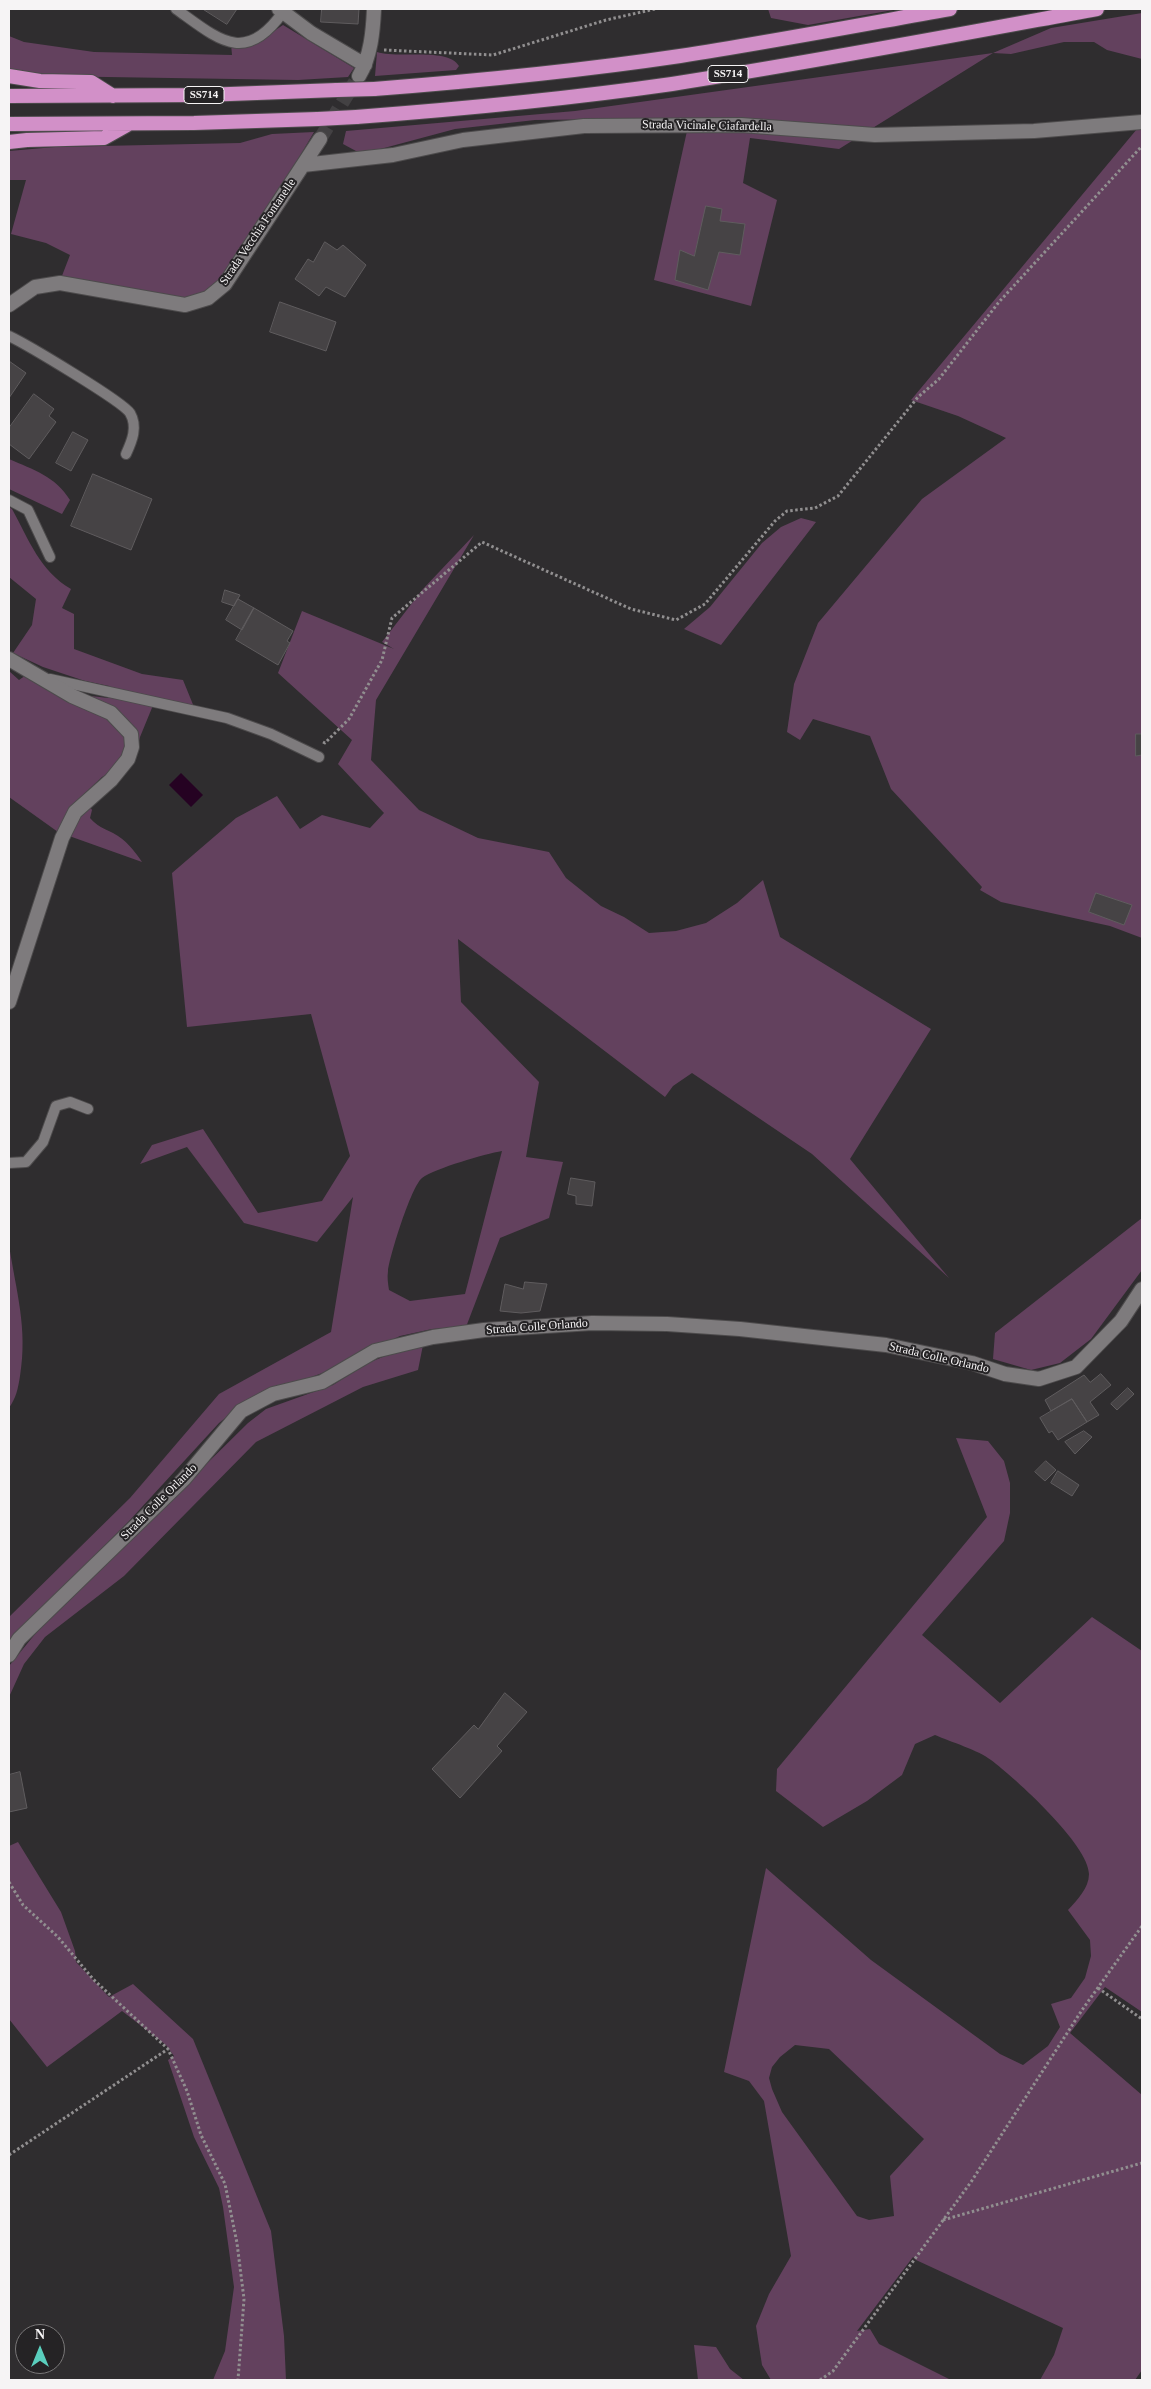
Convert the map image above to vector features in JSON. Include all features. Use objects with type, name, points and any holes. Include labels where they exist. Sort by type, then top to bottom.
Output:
[{"type":"highway","name":"SS714","points":[[9,96],[114,96],[374,89],[480,81],[628,63],[950,9]]},
{"type":"highway","name":"SS714","points":[[9,124],[318,119],[501,105],[672,84],[875,50],[1097,9]]},
{"type":"highway","points":[[9,76],[40,81],[90,82],[114,96]]},
{"type":"highway","points":[[9,142],[104,138],[130,123]]},
{"type":"street","points":[[281,10],[362,70],[373,26],[374,9]]},
{"type":"street","name":"Strada Vicinale Ciafardella","points":[[303,164],[393,155],[463,140],[584,126],[741,124],[875,135],[1034,130],[1142,122]]},
{"type":"street","name":"Strada Vecchia Fontanelle","points":[[9,306],[35,286],[60,283],[185,305],[208,298],[225,284],[320,139]]},
{"type":"street","points":[[9,659],[72,696],[111,713],[131,734],[132,747],[128,759],[111,780],[75,812],[62,838],[9,1002]]},
{"type":"street","name":"Strada Colle Orlando","points":[[9,1655],[19,1639],[184,1479],[241,1411],[273,1394],[322,1382],[375,1351],[433,1337],[484,1330],[592,1323],[667,1324],[740,1329],[886,1345],[972,1363],[1006,1374],[1039,1379],[1076,1367],[1121,1321],[1142,1289]]},
{"type":"lane","points":[[176,9],[209,33],[232,43],[244,44],[272,28],[281,10]]},
{"type":"lane","points":[[9,336],[130,412],[134,434],[126,454]]},
{"type":"lane","points":[[9,500],[28,510],[50,557]]},
{"type":"lane","points":[[42,677],[227,718],[271,734],[319,757]]},
{"type":"lane","points":[[9,1163],[26,1162],[43,1142],[56,1106],[70,1102],[88,1109]]},
{"type":"path","points":[[369,46],[388,51],[493,55],[606,20],[655,9]]},
{"type":"path","points":[[319,742],[325,742],[349,719],[382,660],[392,618],[482,542],[631,609],[676,620],[705,604],[775,521],[788,511],[815,508],[838,496],[918,398],[939,379],[999,302],[1142,146]]},
{"type":"path","points":[[9,1882],[23,1905],[58,1937],[92,1979],[168,2049],[187,2091],[201,2135],[225,2184],[237,2243],[244,2299],[238,2380]]},
{"type":"path","points":[[820,2380],[833,2371],[971,2182],[1098,1988],[1142,1926]]},
{"type":"path","points":[[1098,1988],[1142,2019]]},
{"type":"path","points":[[9,2155],[168,2049]]},
{"type":"path","points":[[943,2220],[1142,2163]]},
{"type":"shaded area","points":[[768,9],[899,9],[808,25],[771,18]]},
{"type":"shaded area","points":[[1142,13],[1142,59],[1107,50],[1094,42],[1064,42],[1011,54],[993,53],[1051,28]]},
{"type":"shaded area","points":[[283,25],[354,68],[348,77],[298,80],[43,76],[9,69],[9,36],[24,42],[94,52],[232,55],[231,44],[259,41]]},
{"type":"shaded area","points":[[377,52],[386,54],[434,55],[453,60],[459,66],[456,70],[375,76]]},
{"type":"shaded area","points":[[993,53],[839,149],[750,138],[743,183],[777,200],[751,306],[654,280],[687,131],[623,119],[535,120],[455,129],[373,151],[356,151],[343,144],[346,131],[575,111]]},
{"type":"shaded area","points":[[1142,128],[1142,938],[1110,926],[1001,902],[980,890],[982,887],[891,789],[870,736],[813,719],[800,740],[787,732],[794,684],[818,623],[922,499],[1006,438],[958,416],[911,400],[1137,129]]},
{"type":"shaded area","points":[[314,132],[233,270],[206,291],[186,299],[60,281],[70,255],[46,243],[11,234],[26,180],[9,180],[9,151],[55,147],[240,143],[272,134]]},
{"type":"shaded area","points":[[9,459],[35,470],[58,485],[70,500],[62,514],[9,489]]},
{"type":"shaded area","points":[[9,507],[12,509],[43,564],[60,582],[71,589],[62,608],[74,614],[74,649],[142,674],[183,680],[194,707],[156,698],[140,737],[134,760],[102,777],[83,795],[92,810],[90,818],[122,839],[133,849],[142,862],[58,832],[9,797],[9,671],[19,680],[29,673],[71,700],[91,696],[108,698],[109,686],[85,681],[43,667],[13,653],[32,625],[36,599],[9,577]]},
{"type":"shaded area","points":[[801,518],[816,522],[721,645],[684,629],[710,607],[762,543],[781,527]]},
{"type":"shaded area","points":[[474,535],[376,700],[371,760],[419,810],[478,838],[549,852],[566,878],[601,906],[624,917],[649,933],[676,931],[706,923],[737,903],[763,880],[780,937],[931,1029],[850,1159],[949,1278],[812,1154],[692,1073],[673,1086],[665,1097],[458,939],[461,1002],[539,1082],[526,1157],[563,1162],[549,1218],[500,1238],[466,1327],[432,1329],[400,1336],[325,1372],[246,1401],[219,1423],[130,1520],[9,1642],[9,1617],[130,1498],[219,1394],[331,1332],[353,1197],[317,1242],[244,1223],[187,1147],[140,1164],[152,1145],[203,1129],[258,1213],[322,1201],[350,1156],[311,1014],[187,1027],[172,873],[236,818],[277,796],[300,829],[322,815],[370,828],[384,813],[338,764],[352,740],[278,673],[302,611],[394,649],[382,642],[423,589]],"holes":[[[502,1151],[465,1294],[410,1301],[389,1290],[388,1273],[393,1251],[412,1194],[422,1178],[449,1166]]]},
{"type":"shaded area","points":[[181,773],[203,795],[191,807],[169,785]]},
{"type":"shaded area","points":[[1142,1218],[1142,1270],[1091,1339],[1060,1363],[1031,1370],[993,1359],[995,1333]]},
{"type":"shaded area","points":[[9,1245],[20,1310],[23,1342],[18,1385],[15,1397],[9,1408]]},
{"type":"shaded area","points":[[423,1345],[418,1370],[363,1387],[256,1442],[124,1576],[45,1637],[24,1664],[9,1697],[9,1666],[40,1628],[248,1423],[266,1409],[333,1385],[368,1363],[395,1352]]},
{"type":"shaded area","points":[[956,1438],[988,1441],[1004,1461],[1010,1483],[1010,1513],[1004,1541],[922,1635],[1000,1703],[1092,1617],[1142,1651],[1142,2012],[1105,1987],[1070,2033],[1142,2095],[1142,2370],[1135,2380],[1040,2380],[1054,2355],[1063,2328],[913,2257],[857,2331],[870,2329],[879,2344],[951,2380],[771,2380],[762,2365],[756,2326],[769,2294],[791,2256],[764,2101],[749,2081],[724,2072],[766,1868],[871,1960],[1000,2054],[1023,2065],[1048,2046],[1060,2027],[1051,2004],[1071,1998],[1085,1978],[1091,1956],[1090,1940],[1068,1910],[1082,1894],[1087,1884],[1089,1874],[1086,1862],[1077,1846],[1033,1796],[991,1760],[979,1753],[935,1735],[915,1744],[902,1775],[867,1801],[823,1827],[776,1791],[777,1769],[987,1517]],"holes":[[[795,2045],[829,2049],[924,2139],[890,2176],[894,2216],[869,2220],[857,2216],[782,2112],[772,2089],[769,2078],[772,2067],[780,2057]]]},
{"type":"shaded area","points":[[18,1842],[61,1912],[75,1951],[76,1962],[109,1997],[133,1984],[193,2039],[271,2231],[284,2336],[286,2380],[213,2380],[225,2351],[234,2287],[223,2207],[219,2188],[194,2137],[168,2060],[174,2056],[166,2045],[122,2011],[47,2067],[9,2019],[9,1846]]},
{"type":"shaded area","points":[[694,2345],[716,2347],[730,2369],[744,2380],[698,2380]]},
{"type":"building","points":[[203,9],[237,9],[227,24]]},
{"type":"building","points":[[322,9],[359,9],[358,24],[321,22]]},
{"type":"building","points":[[706,206],[722,209],[720,221],[745,224],[740,255],[719,252],[708,290],[675,280],[680,250],[694,256]]},
{"type":"building","points":[[325,242],[337,250],[343,245],[366,265],[345,297],[326,287],[319,296],[295,279],[308,259],[313,262]]},
{"type":"building","points":[[280,302],[336,322],[326,351],[270,332]]},
{"type":"building","points":[[9,361],[26,373],[9,398]]},
{"type":"building","points":[[34,394],[54,409],[49,416],[56,422],[29,459],[9,444],[9,428]]},
{"type":"building","points":[[73,432],[88,440],[71,471],[56,463]]},
{"type":"building","points":[[93,474],[152,499],[131,550],[71,526]]},
{"type":"building","points":[[225,590],[240,595],[234,606],[222,602]]},
{"type":"building","points":[[238,599],[254,608],[242,630],[226,620]]},
{"type":"building","points":[[254,608],[293,631],[287,641],[290,643],[278,665],[236,640]]},
{"type":"building","points":[[1136,734],[1142,734],[1142,755],[1136,756]]},
{"type":"building","points":[[1096,893],[1132,905],[1124,925],[1089,912]]},
{"type":"building","points":[[571,1178],[595,1182],[592,1206],[576,1204],[576,1196],[568,1194]]},
{"type":"building","points":[[525,1282],[547,1284],[540,1311],[521,1313],[500,1311],[505,1284],[523,1289]]},
{"type":"building","points":[[1101,1374],[1111,1385],[1090,1402],[1099,1415],[1087,1422],[1072,1399],[1051,1411],[1045,1400],[1084,1375],[1090,1382]]},
{"type":"building","points":[[1128,1388],[1134,1394],[1117,1410],[1111,1404]]},
{"type":"building","points":[[1072,1399],[1087,1422],[1058,1440],[1052,1431],[1049,1433],[1040,1418]]},
{"type":"building","points":[[1084,1431],[1092,1437],[1075,1454],[1065,1442]]},
{"type":"building","points":[[1046,1461],[1056,1470],[1045,1481],[1035,1472]]},
{"type":"building","points":[[1058,1471],[1079,1485],[1072,1496],[1051,1483]]},
{"type":"building","points":[[505,1693],[527,1712],[497,1746],[502,1751],[460,1798],[432,1769],[474,1725],[478,1729]]},
{"type":"building","points":[[20,1772],[27,1808],[9,1812],[9,1775]]},
{"type":"tunnel","points":[[320,139],[355,82]]}]
